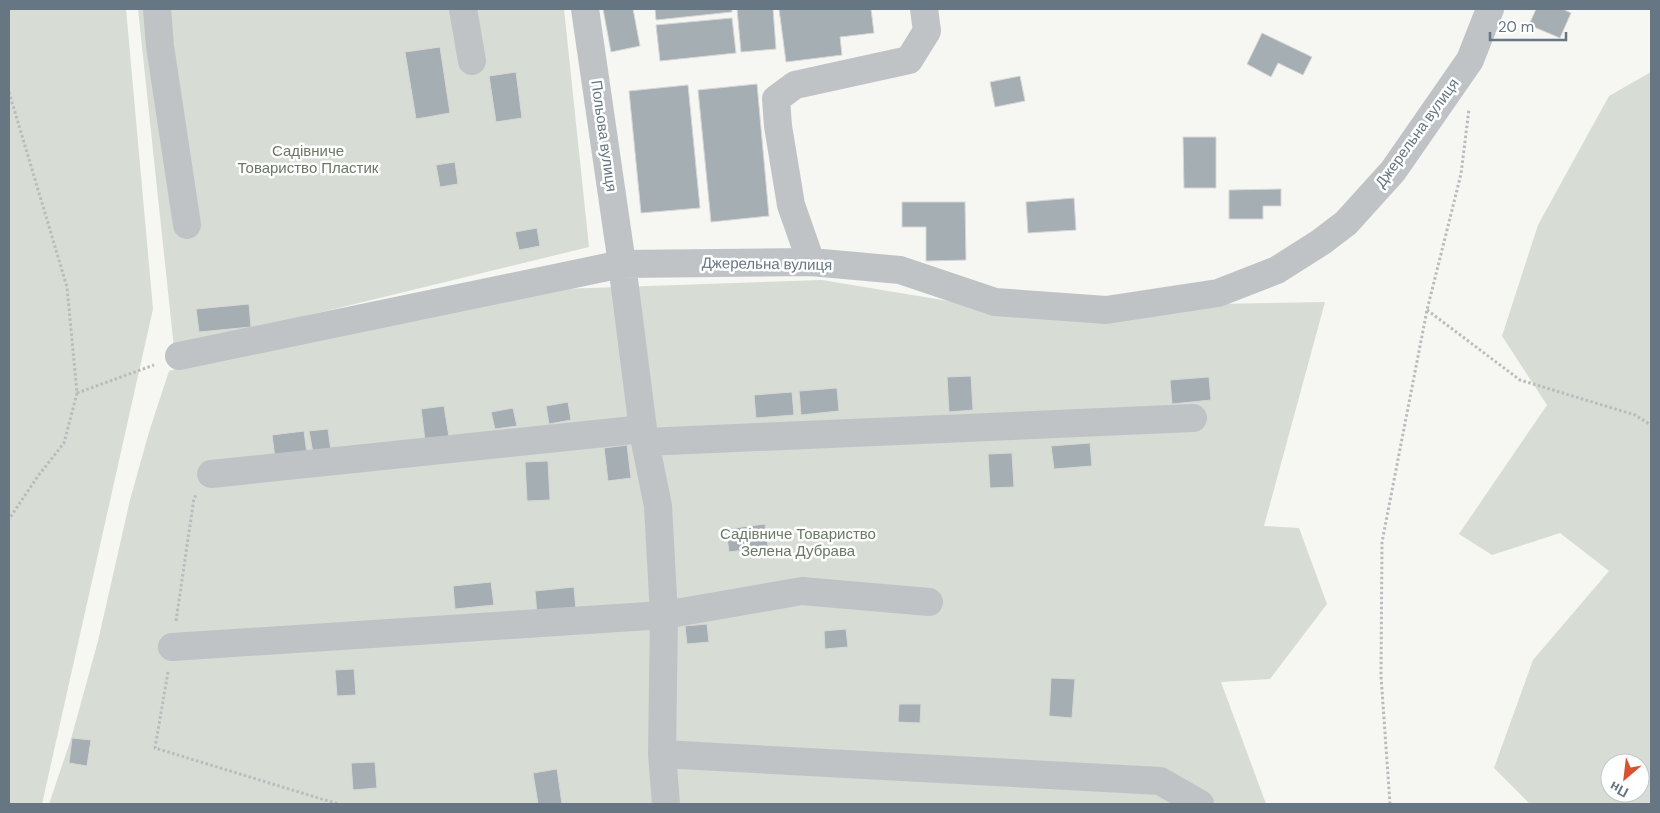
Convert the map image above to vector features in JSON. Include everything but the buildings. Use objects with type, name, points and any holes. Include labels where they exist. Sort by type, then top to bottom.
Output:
[{"type":"street","points":[[157,9],[160,46],[186,225]]},
{"type":"street","points":[[462,9],[472,61]]},
{"type":"street","name":"Польова вулиця","points":[[585,9],[622,264],[644,435],[658,506],[664,614],[662,754],[666,804]]},
{"type":"street","points":[[811,262],[791,205],[778,126],[776,99],[795,85],[909,60],[927,31],[924,9]]},
{"type":"street","name":"Джерельна вулиця","points":[[179,356],[622,264],[811,262],[900,270],[994,302],[1106,310],[1218,293],[1277,270],[1322,242],[1346,222],[1393,171],[1470,60],[1490,9]]},
{"type":"street","points":[[211,474],[644,435],[1193,418]]},
{"type":"street","points":[[172,648],[664,614],[802,590],[929,602]]},
{"type":"street","points":[[662,754],[1160,781],[1200,804]]},
{"type":"path","points":[[9,92],[67,287],[77,393],[64,443],[38,476],[9,519]]},
{"type":"path","points":[[1390,804],[1381,676],[1382,542],[1427,310],[1462,174],[1470,106]]},
{"type":"path","points":[[1427,310],[1520,380],[1635,415],[1651,425]]},
{"type":"path","points":[[77,393],[179,356]]},
{"type":"path","points":[[211,474],[194,498],[155,748],[338,804]]},
{"type":"green space","points":[[9,9],[126,9],[153,309],[42,804],[9,804]]},
{"type":"green space","name":"Садівниче Товариство Пластик","points":[[138,9],[564,9],[589,247],[174,348]]},
{"type":"green space","points":[[1651,72],[1651,804],[1530,804],[1494,768],[1533,660],[1609,571],[1560,533],[1492,555],[1459,534],[1547,405],[1502,336],[1538,225],[1609,96]]},
{"type":"green space","name":"Садівниче Товариство Зелена Дубрава","points":[[822,280],[990,308],[1325,302],[1264,526],[1299,528],[1327,604],[1270,679],[1221,682],[1266,804],[49,804],[71,739],[98,641],[130,500],[169,371],[199,362],[561,289]]}]
